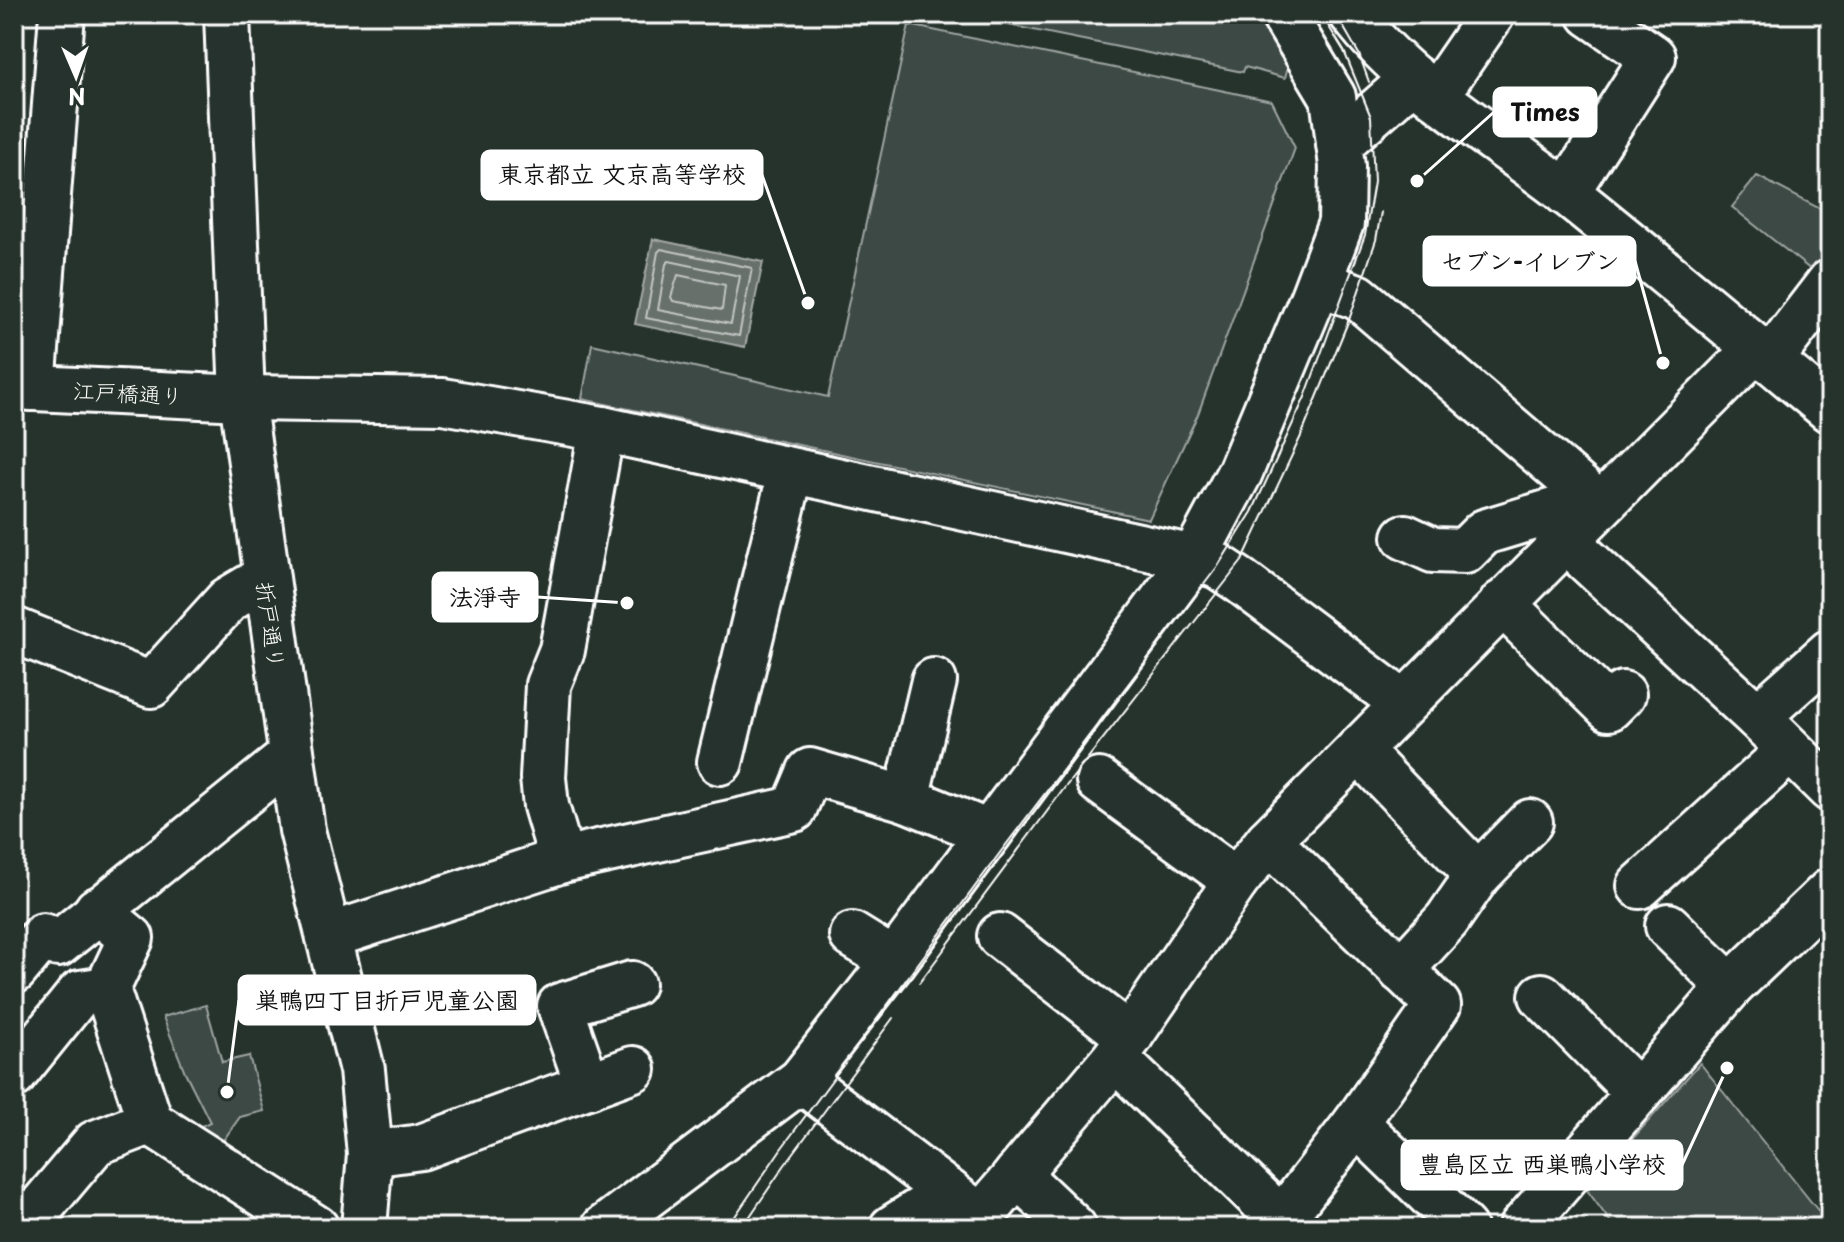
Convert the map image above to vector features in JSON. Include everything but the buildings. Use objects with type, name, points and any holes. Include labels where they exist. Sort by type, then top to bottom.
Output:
[{"type":"street","points":[[24,388],[62,14]]},
{"type":"street","name":"折戸通り","points":[[227,14],[242,398],[302,830],[362,1070],[370,1154],[364,1228]]},
{"type":"street","points":[[604,1228],[801,1080],[894,961],[1194,558],[1240,472],[1341,223],[1342,166],[1333,97],[1283,14]]},
{"type":"street","points":[[1352,14],[1381,48],[1425,86],[1566,193],[1830,410]]},
{"type":"street","points":[[1339,144],[1425,86],[1492,14]]},
{"type":"street","points":[[1566,193],[1653,57],[1590,14]]},
{"type":"street","points":[[801,1080],[981,1217],[1122,1047],[1236,881],[1268,841],[1565,540],[1596,502],[1763,354],[1830,282]]},
{"type":"street","points":[[1319,283],[1358,297],[1596,502]]},
{"type":"street","name":"江戸橋通り","points":[[24,388],[242,398],[443,401],[602,429],[1194,558],[1218,566],[1239,580],[1403,703]]},
{"type":"street","points":[[562,860],[546,806],[543,778],[548,685],[562,650],[602,429]]},
{"type":"street","points":[[720,762],[791,471]]},
{"type":"street","points":[[1405,537],[1433,550],[1465,551],[1484,532],[1596,502]]},
{"type":"street","points":[[1565,540],[1757,717],[1830,789]]},
{"type":"street","points":[[14,630],[151,685],[228,600],[265,578]]},
{"type":"street","points":[[1502,603],[1609,708],[1623,694]]},
{"type":"street","points":[[1757,717],[1830,652]]},
{"type":"street","points":[[906,799],[934,681]]},
{"type":"street","points":[[1358,750],[1478,875]]},
{"type":"street","points":[[1640,886],[1790,750]]},
{"type":"street","points":[[14,971],[43,936],[58,944],[291,756]]},
{"type":"street","points":[[329,936],[562,860],[794,809],[810,771],[906,799],[989,833]]},
{"type":"street","points":[[1099,781],[1236,881]]},
{"type":"street","points":[[1401,970],[1447,920],[1478,875],[1530,822]]},
{"type":"street","points":[[1000,936],[1122,1047],[1279,1224],[1356,1123],[1438,1005],[1268,841]]},
{"type":"street","points":[[1521,1228],[1730,987],[1830,891]]},
{"type":"street","points":[[97,910],[131,938],[107,989],[150,1122],[316,1228]]},
{"type":"street","points":[[1668,926],[1730,987]]},
{"type":"street","points":[[852,935],[894,961]]},
{"type":"street","points":[[588,1086],[560,1006],[632,984]]},
{"type":"street","points":[[14,1075],[80,993],[107,989]]},
{"type":"street","points":[[1542,996],[1638,1093]]},
{"type":"street","points":[[370,1154],[421,1147],[633,1069]]},
{"type":"street","points":[[14,1228],[30,1220],[95,1143],[150,1122]]},
{"type":"street","points":[[1356,1123],[1464,1228]]},
{"type":"street","points":[[1017,1174],[1074,1228]]},
{"type":"street","points":[[892,1228],[949,1192]]},
{"type":"shaded area","points":[[989,14],[1262,14],[1289,62],[1285,78],[1245,67],[1243,72],[988,21]]},
{"type":"shaded area","points":[[909,25],[1272,101],[1295,148],[1198,414],[1149,519],[582,399],[592,344],[828,397]]},
{"type":"shaded area","points":[[1757,176],[1830,214],[1830,256],[1816,274],[1732,207]]},
{"type":"shaded area","points":[[206,1005],[222,1062],[249,1056],[264,1111],[240,1117],[217,1149],[186,1133],[210,1122],[163,1017]]},
{"type":"shaded area","points":[[1700,1063],[1828,1223],[1822,1228],[1615,1228],[1587,1190]]},
{"type":"water","points":[[653,239],[763,262],[745,347],[635,324]]},
{"type":"tram line","points":[[727,1228],[781,1149],[1002,850],[1218,566],[1252,512],[1305,397],[1365,235],[1374,182],[1371,117],[1344,51],[1321,14]]},
{"type":"tram line","points":[[1336,14],[1359,54],[1369,82]]},
{"type":"tram line","points":[[919,983],[1063,790],[1242,561],[1302,434],[1350,317],[1376,240],[1381,212]]},
{"type":"tram line","points":[[742,1228],[893,1018]]},
{"type":"place","name":"Times","points":[[1417,181]]},
{"type":"place","name":"東京都立 文京高等学校","points":[[808,303]]},
{"type":"place","name":"セブン-イレブン","points":[[1663,363]]},
{"type":"place","name":"法淨寺","points":[[627,603]]},
{"type":"place","name":"豊島区立 西巣鴨小学校","points":[[1727,1068]]},
{"type":"place","name":"巣鴨四丁目折戸児童公園","points":[[227,1092]]}]
